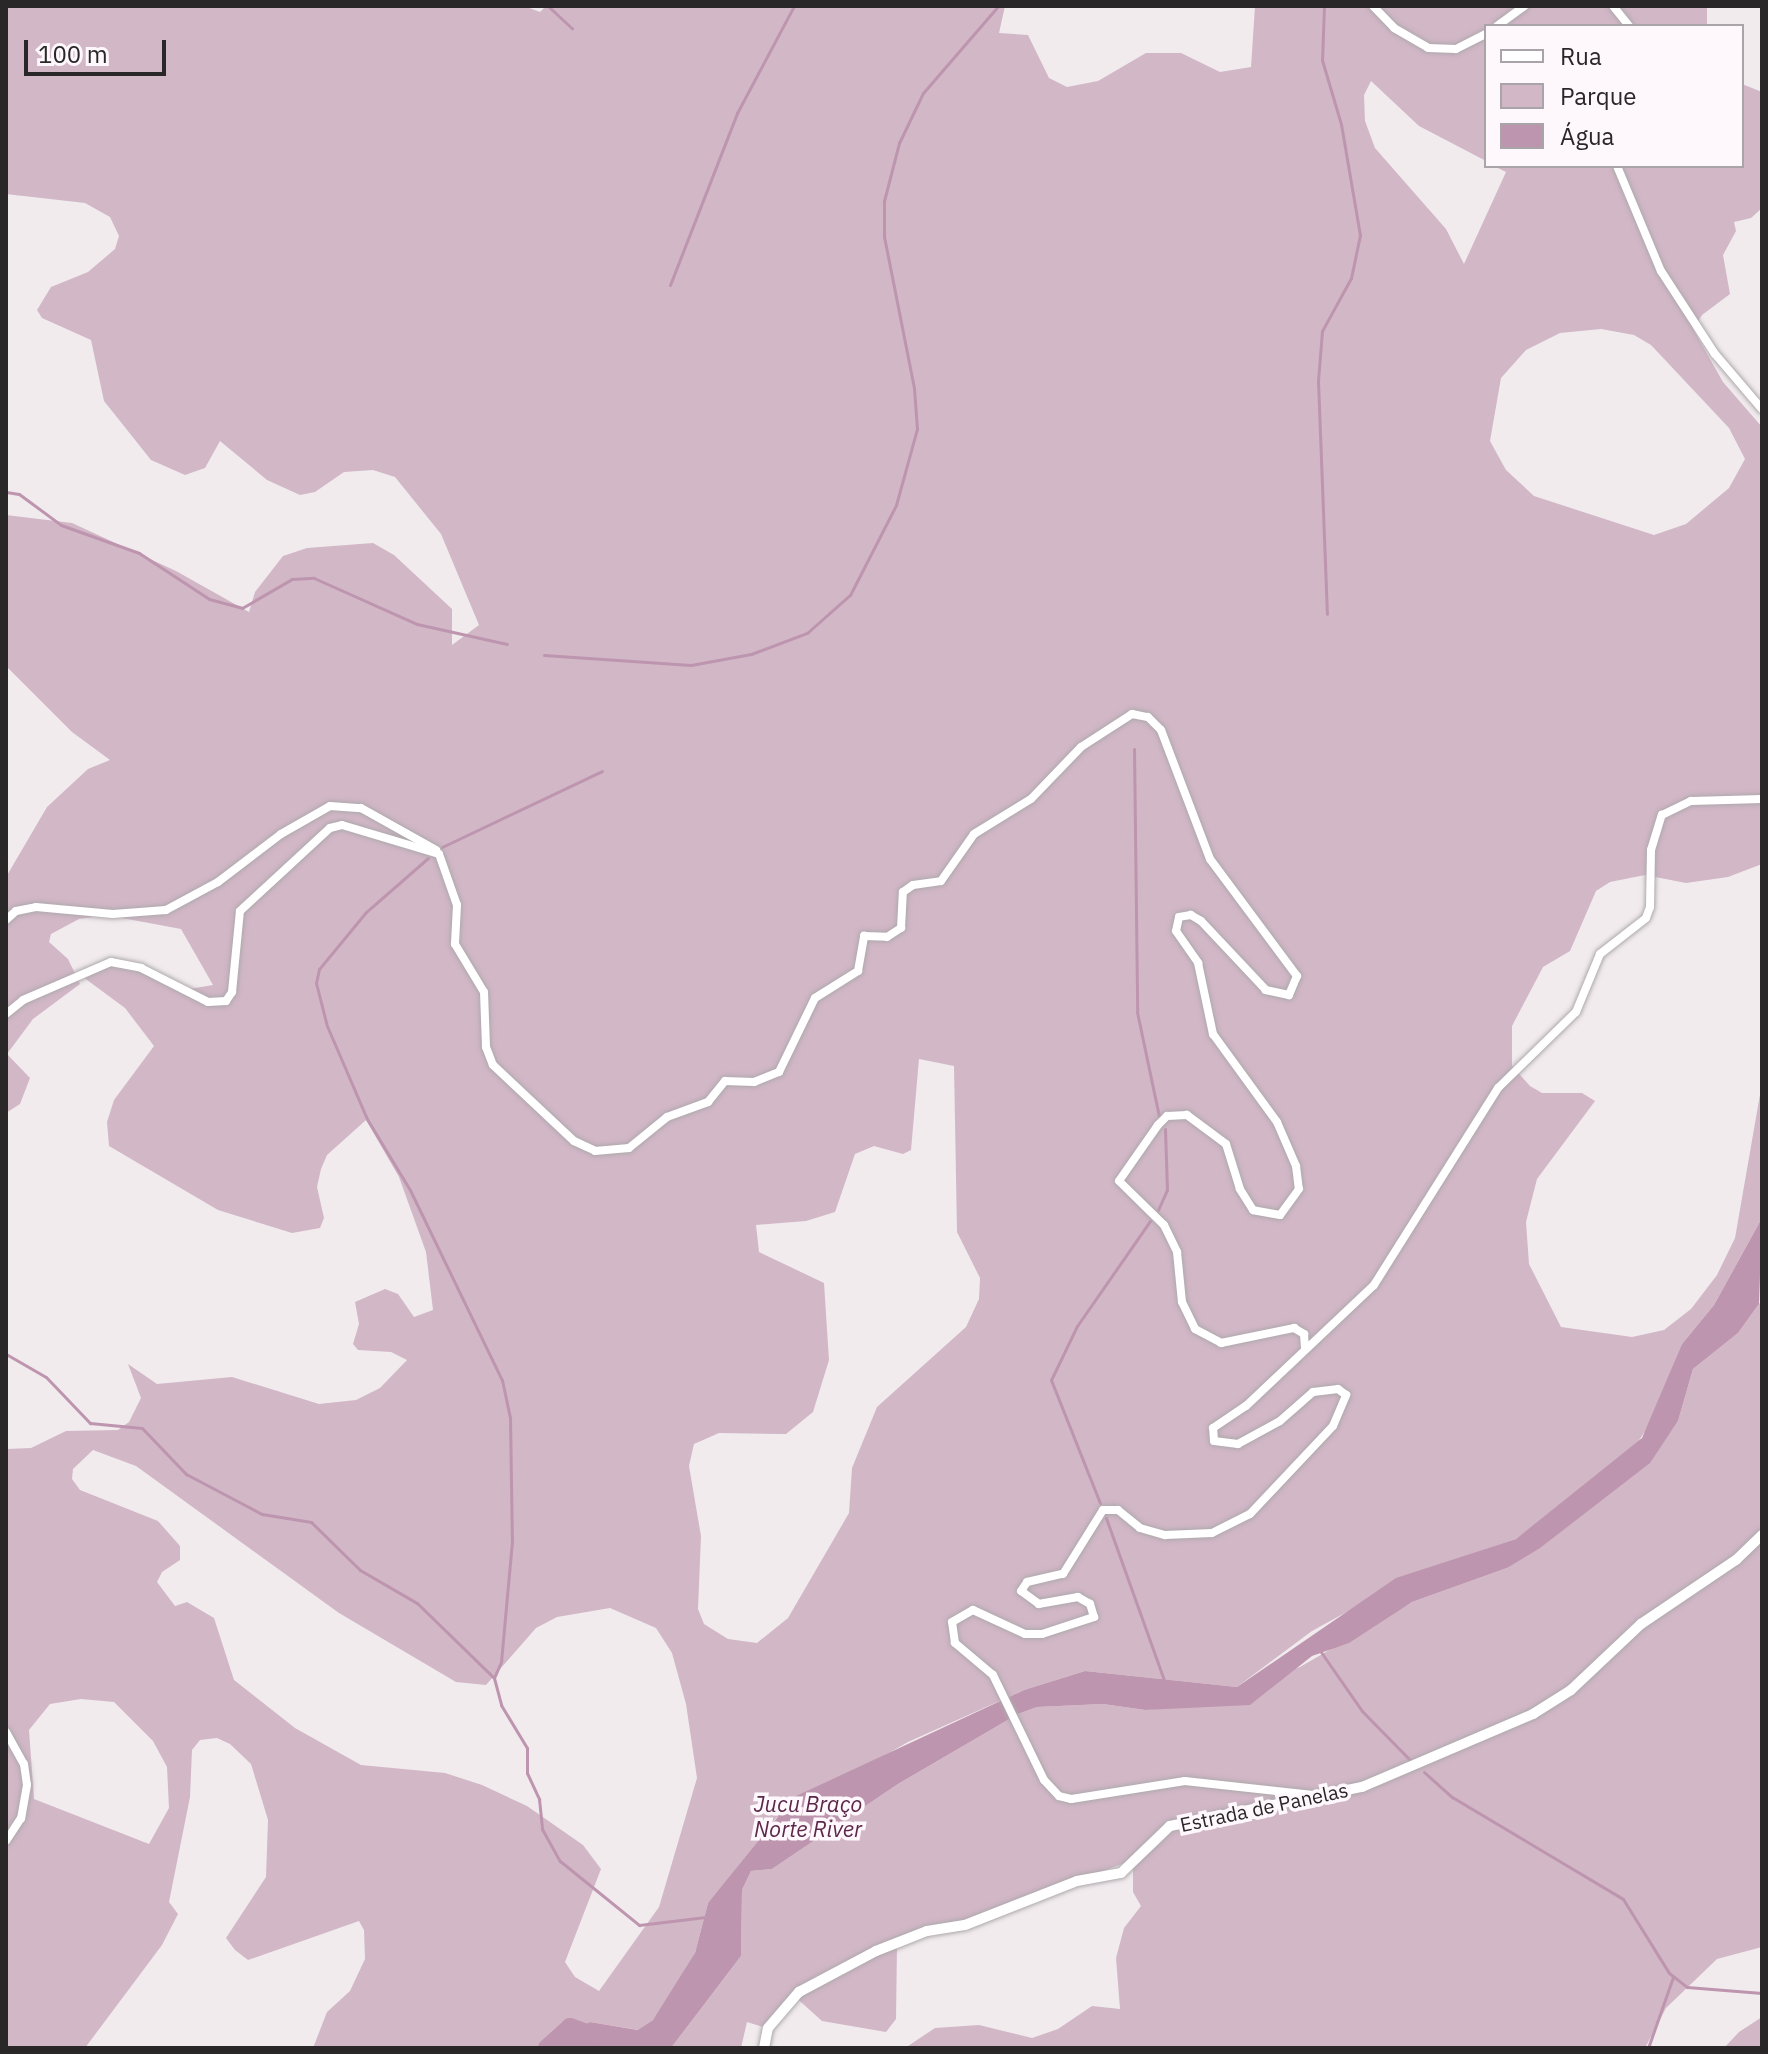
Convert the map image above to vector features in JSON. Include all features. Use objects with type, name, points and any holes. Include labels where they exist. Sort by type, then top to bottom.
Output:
[{"type":"street","points":[[1373,6],[1394,28],[1428,48],[1456,49],[1484,35]]},
{"type":"street","points":[[1500,24],[1525,6]]},
{"type":"street","points":[[1613,6],[1627,24]]},
{"type":"street","points":[[1618,168],[1661,271],[1715,354],[1762,409]]},
{"type":"street","points":[[6,920],[16,911],[36,907],[113,914],[166,910],[218,882],[281,834],[330,806],[361,808],[421,838],[439,854],[457,905],[455,944],[484,992],[486,1047],[493,1065],[574,1141],[595,1151],[617,1151],[642,1139],[667,1117],[708,1102],[725,1081],[754,1082],[779,1072],[815,998],[858,971],[864,936],[887,937],[901,928],[903,892],[913,885],[941,881],[974,834],[1031,799],[1081,747],[1132,714],[1148,717],[1161,730],[1210,859],[1297,976],[1289,995],[1266,990],[1201,921],[1191,915],[1179,917],[1176,931],[1198,963],[1213,1034],[1277,1122],[1296,1166],[1299,1189],[1280,1215],[1253,1210],[1240,1189],[1226,1144],[1187,1115],[1167,1116],[1119,1181],[1164,1225],[1177,1252],[1182,1302],[1195,1329],[1221,1343],[1294,1328],[1304,1334],[1305,1347]]},
{"type":"street","points":[[1321,1796],[1219,1782],[1165,1781],[1071,1799],[1044,1780],[986,1665],[955,1643],[951,1629],[957,1616],[979,1612],[1025,1634],[1073,1627],[1094,1617],[1090,1604],[1078,1597],[1039,1604],[1021,1591],[1027,1582],[1063,1574],[1103,1510],[1118,1510],[1140,1528],[1165,1535],[1212,1533],[1250,1514],[1333,1426],[1346,1395],[1338,1389],[1313,1392],[1280,1421],[1238,1444],[1223,1446],[1210,1434],[1217,1422],[1246,1406],[1374,1285],[1498,1088],[1576,1012],[1600,954],[1646,918],[1651,850],[1662,815],[1691,801],[1762,799]]},
{"type":"street","points":[[6,1014],[23,1000],[111,962],[141,968],[208,1002],[226,1001],[232,992],[240,911],[330,828],[342,825],[439,854]]},
{"type":"street","name":"Estrada de Panelas","points":[[764,2048],[768,2028],[789,2002],[843,1965],[912,1936],[965,1925],[1077,1881],[1121,1873],[1170,1826],[1321,1796],[1420,1765],[1459,1741],[1552,1703],[1641,1624],[1736,1560],[1762,1535]]},
{"type":"street","points":[[6,1732],[24,1764],[27,1785],[21,1818],[6,1841]]},
{"type":"green space","points":[[6,6],[524,6],[540,12],[546,6],[1005,6],[999,33],[1028,35],[1049,78],[1067,87],[1098,81],[1146,53],[1181,53],[1220,72],[1251,67],[1255,6],[1707,6],[1707,24],[1484,24],[1484,160],[1419,126],[1371,81],[1364,95],[1365,121],[1375,148],[1446,229],[1464,264],[1506,172],[1498,168],[1744,168],[1744,85],[1762,92],[1762,208],[1751,218],[1734,222],[1736,231],[1723,255],[1730,294],[1702,315],[1693,329],[1723,382],[1762,427],[1762,864],[1728,877],[1686,883],[1645,875],[1610,882],[1596,891],[1570,951],[1543,967],[1512,1026],[1512,1066],[1530,1086],[1542,1093],[1582,1093],[1595,1101],[1537,1179],[1526,1222],[1529,1264],[1561,1327],[1632,1337],[1664,1330],[1691,1309],[1717,1275],[1735,1238],[1762,1083],[1762,1218],[1714,1305],[1682,1344],[1649,1425],[1632,1451],[1516,1539],[1423,1570],[1312,1631],[1237,1687],[1085,1671],[1024,1690],[908,1742],[776,1818],[755,1850],[708,1903],[695,1953],[681,1983],[653,2020],[639,2030],[590,2022],[539,2048],[313,2048],[327,2012],[350,1991],[365,1959],[364,1930],[359,1921],[248,1960],[235,1950],[226,1938],[266,1877],[268,1820],[251,1764],[230,1744],[217,1738],[200,1740],[192,1750],[190,1797],[169,1902],[178,1914],[162,1945],[85,2048],[6,2048],[6,1449],[31,1448],[66,1431],[118,1430],[129,1422],[141,1398],[128,1364],[157,1384],[232,1377],[319,1404],[356,1400],[380,1388],[407,1360],[391,1352],[358,1350],[353,1344],[359,1324],[355,1302],[385,1289],[398,1294],[414,1317],[433,1310],[426,1252],[399,1177],[366,1120],[327,1155],[321,1169],[317,1187],[324,1218],[320,1228],[292,1233],[218,1210],[109,1146],[107,1122],[114,1100],[154,1046],[125,1008],[83,977],[111,961],[189,989],[213,985],[181,929],[106,915],[79,919],[51,934],[49,942],[68,959],[80,984],[33,1019],[7,1054],[30,1078],[20,1104],[6,1113],[6,877],[47,807],[88,769],[110,760],[72,732],[6,666],[6,515],[72,523],[176,571],[249,612],[255,592],[283,556],[307,548],[373,543],[394,555],[452,609],[452,645],[479,625],[441,534],[395,477],[373,470],[344,472],[315,492],[300,495],[267,480],[220,441],[205,468],[185,475],[151,460],[104,401],[91,340],[42,318],[37,310],[51,287],[88,272],[115,249],[119,236],[110,217],[85,203],[6,194]],"holes":[[[1601,329],[1634,335],[1651,345],[1729,428],[1745,459],[1729,488],[1686,524],[1654,535],[1534,496],[1506,470],[1490,441],[1501,378],[1526,350],[1560,333]],[[919,1059],[954,1066],[957,1232],[980,1278],[979,1299],[966,1327],[877,1407],[852,1468],[849,1513],[788,1618],[757,1643],[728,1639],[704,1624],[698,1609],[701,1536],[689,1466],[694,1444],[719,1433],[786,1434],[813,1412],[829,1360],[824,1283],[759,1252],[756,1225],[806,1221],[835,1212],[855,1154],[874,1146],[903,1154],[911,1150]],[[93,1450],[136,1466],[339,1613],[456,1682],[486,1685],[536,1628],[557,1617],[610,1608],[656,1628],[672,1653],[686,1704],[697,1778],[659,1907],[599,1991],[575,1977],[565,1962],[601,1869],[583,1845],[527,1806],[482,1785],[445,1773],[361,1765],[295,1728],[234,1680],[214,1618],[187,1602],[175,1606],[157,1582],[162,1572],[180,1560],[180,1546],[158,1521],[80,1490],[72,1479],[73,1469]],[[81,1699],[114,1702],[153,1741],[167,1767],[169,1808],[149,1844],[34,1799],[29,1730],[50,1704]]]},
{"type":"green space","points":[[1762,1300],[1762,1947],[1717,1959],[1666,2008],[1645,2048],[905,2048],[935,2028],[979,2025],[1032,2038],[1058,2029],[1092,2006],[1120,2009],[1116,1958],[1124,1928],[1141,1906],[1133,1892],[1133,1860],[897,1946],[896,2019],[886,2032],[822,2021],[792,1994],[763,2027],[747,2022],[741,2048],[671,2048],[741,1956],[742,1890],[751,1871],[772,1869],[898,1784],[1018,1714],[1037,1707],[1103,1704],[1145,1710],[1174,1707],[1300,1667],[1412,1602],[1507,1568],[1649,1463],[1678,1421],[1693,1369],[1738,1333]]},
{"type":"green space","points":[[1762,2017],[1762,2048],[1724,2048],[1739,2032]]},
{"type":"water","name":"Jucu Braço Norte River","points":[[1762,1218],[1759,1304],[1738,1333],[1693,1369],[1678,1421],[1650,1463],[1540,1548],[1507,1568],[1412,1602],[1349,1643],[1312,1656],[1250,1705],[1145,1710],[1103,1704],[1037,1707],[1018,1714],[898,1784],[772,1869],[751,1871],[742,1890],[741,1956],[671,2048],[539,2048],[590,2022],[638,2030],[653,2020],[695,1953],[708,1903],[794,1797],[1024,1690],[1085,1671],[1237,1687],[1396,1578],[1516,1539],[1642,1438],[1682,1344],[1714,1305]]},
{"type":"waterway","points":[[548,6],[572,28]]},
{"type":"waterway","points":[[670,285],[737,113],[794,6]]},
{"type":"waterway","points":[[544,655],[691,665],[751,654],[807,633],[850,595],[896,505],[917,429],[914,388],[884,237],[884,201],[899,143],[923,93],[998,6]]},
{"type":"waterway","points":[[1324,6],[1322,60],[1341,124],[1360,235],[1351,278],[1322,331],[1318,381],[1327,614]]},
{"type":"waterway","points":[[6,492],[19,494],[61,525],[139,553],[209,599],[242,608],[292,579],[314,578],[417,624],[507,644]]},
{"type":"waterway","points":[[1134,749],[1137,1012],[1159,1116]]},
{"type":"waterway","points":[[442,847],[602,771]]},
{"type":"waterway","points":[[428,858],[366,912],[319,969],[316,983],[327,1026],[367,1119],[410,1190],[502,1380],[510,1418],[512,1541],[501,1662],[494,1678]]},
{"type":"waterway","points":[[1158,1210],[1167,1190],[1165,1129]]},
{"type":"waterway","points":[[1100,1503],[1051,1380],[1077,1326],[1150,1221]]},
{"type":"waterway","points":[[6,1354],[46,1377],[90,1423],[142,1428],[186,1474],[262,1514],[311,1522],[360,1570],[417,1603],[494,1678],[501,1705],[527,1748],[527,1773],[539,1799],[542,1829],[560,1861],[639,1925],[706,1917]]},
{"type":"waterway","points":[[1106,1518],[1164,1680]]},
{"type":"waterway","points":[[1321,1652],[1362,1711],[1410,1760]]},
{"type":"waterway","points":[[1424,1772],[1452,1797],[1623,1899],[1669,1973],[1687,1987],[1762,1993]]},
{"type":"waterway","points":[[1648,2048],[1673,1977]]},
{"type":"waterway","points":[[547,2048],[570,2027],[598,2037]]}]
